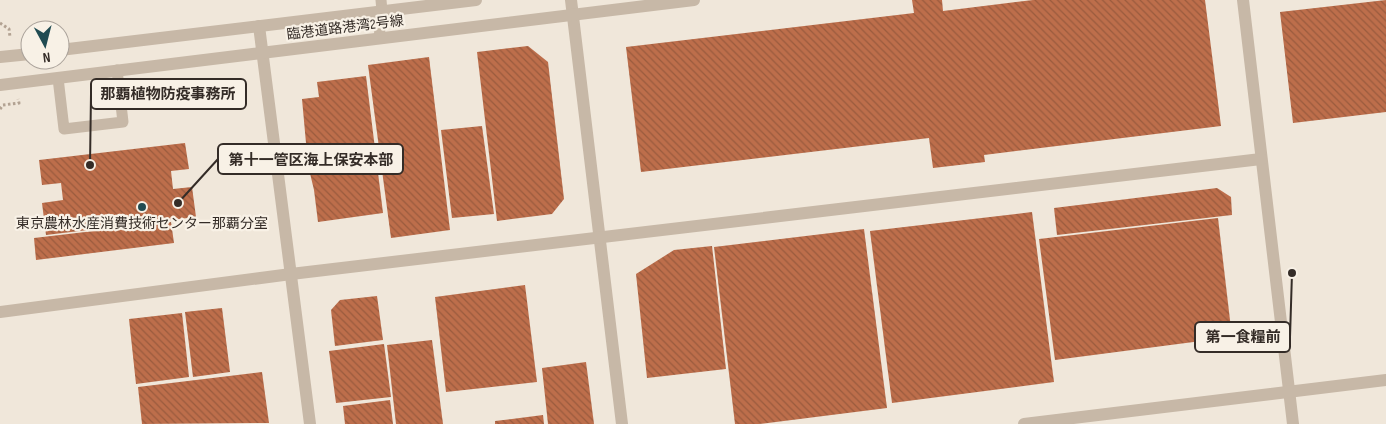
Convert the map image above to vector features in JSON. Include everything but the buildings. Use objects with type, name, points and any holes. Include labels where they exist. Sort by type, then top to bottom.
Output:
[{"type":"street","name":"臨港道路港湾2号線","points":[[70,49],[259,26],[382,6],[476,0]]},
{"type":"street","points":[[571,0],[622,424]]},
{"type":"street","name":"臨港道路港湾2号線","points":[[0,84],[694,0]]},
{"type":"street","points":[[1243,0],[1293,424]]},
{"type":"street","points":[[259,26],[310,424]]},
{"type":"street","points":[[0,57],[20,55]]},
{"type":"street","points":[[0,312],[291,274],[1261,159]]},
{"type":"street","points":[[1024,424],[1386,380]]},
{"type":"lane","points":[[379,38],[382,6]]},
{"type":"lane","points":[[58,78],[64,129],[123,122],[117,70]]},
{"type":"path","points":[[0,24],[9,29],[10,37]]},
{"type":"path","points":[[0,109],[3,105],[19,103],[18,96]]},
{"type":"place","name":"那覇植物防疫事務所","points":[[90,165]]},
{"type":"place","name":"第十一管区海上保安本部","points":[[178,203]]},
{"type":"place","name":"東京農林水産消費技術センター那覇分室","points":[[142,207]]},
{"type":"place","name":"第一食糧前","points":[[1292,273]]}]
